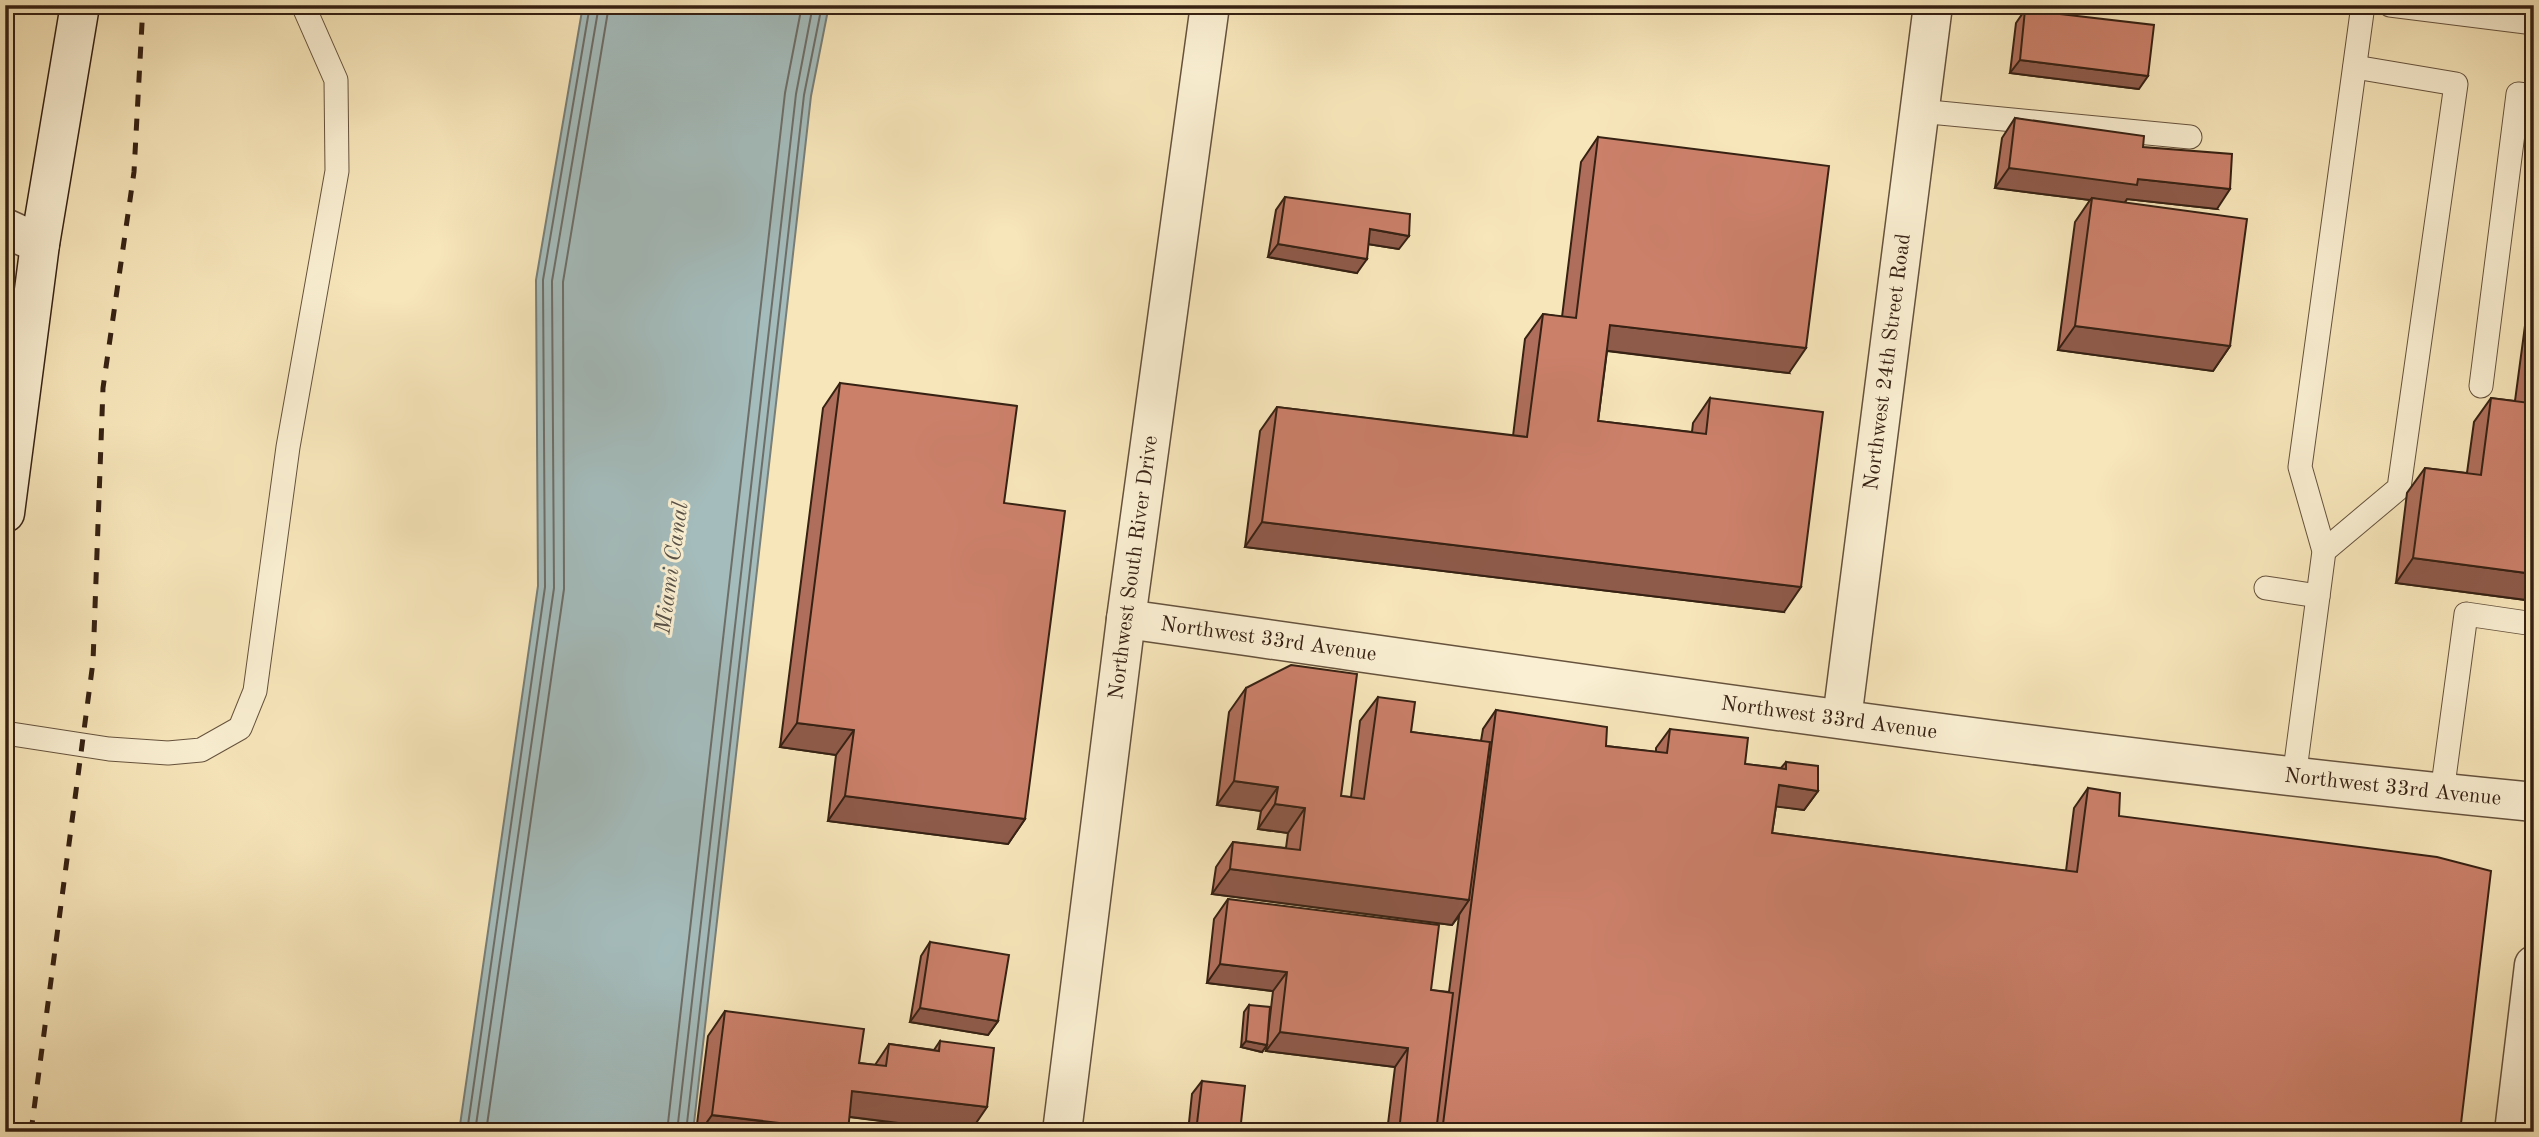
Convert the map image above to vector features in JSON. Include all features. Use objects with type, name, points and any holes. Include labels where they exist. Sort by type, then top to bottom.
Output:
[{"type":"street","points":[[5,513],[40,244],[80,5]]},
{"type":"street","name":"Northwest South River Drive","points":[[1062,1132],[1126,619],[1210,5]]},
{"type":"street","name":"Northwest 24th Street Road","points":[[1842,719],[1933,5]]},
{"type":"street","points":[[5,228],[40,244]]},
{"type":"street","name":"Northwest 33rd Avenue","points":[[1126,619],[1485,672],[2294,778],[2534,802]]},
{"type":"street","points":[[2514,1132],[2534,965]]},
{"type":"lane","points":[[5,733],[109,749],[168,753],[201,750],[240,728],[255,691],[288,447],[337,171],[336,79],[303,5]]},
{"type":"lane","points":[[2294,778],[2324,551],[2300,467],[2363,5]]},
{"type":"lane","points":[[2390,5],[2534,23]]},
{"type":"lane","points":[[2324,551],[2399,488],[2456,84],[2355,67]]},
{"type":"lane","points":[[2481,386],[2518,94],[2534,96]]},
{"type":"lane","points":[[1919,111],[2190,137]]},
{"type":"lane","points":[[2266,588],[2318,596]]},
{"type":"lane","points":[[2442,793],[2466,614],[2534,624]]},
{"type":"water","name":"Miami Canal","points":[[583,5],[829,5],[811,96],[693,1132],[459,1132],[538,586],[536,280]]},
{"type":"building","points":[[2025,10],[2154,25],[2148,76],[2020,60]]},
{"type":"building","points":[[2015,118],[2144,136],[2143,147],[2232,154],[2230,189],[2138,179],[2137,185],[2009,168]]},
{"type":"building","points":[[1598,137],[1829,166],[1806,348],[1610,325],[1598,421],[1706,434],[1710,398],[1823,412],[1801,587],[1262,522],[1277,407],[1527,437],[1543,314],[1576,318]]},
{"type":"building","points":[[1285,197],[1410,214],[1409,236],[1370,229],[1367,259],[1278,244]]},
{"type":"building","points":[[2092,198],[2247,219],[2230,346],[2075,326]]},
{"type":"building","points":[[2534,367],[2534,574],[2413,558],[2425,468],[2481,475],[2491,398],[2529,403]]},
{"type":"building","points":[[840,383],[1017,406],[1004,503],[1065,511],[1025,819],[845,796],[854,730],[797,723]]},
{"type":"building","points":[[1291,665],[1357,674],[1341,796],[1364,799],[1378,697],[1415,702],[1411,732],[1490,742],[1469,900],[1230,869],[1233,842],[1300,850],[1305,808],[1275,804],[1278,787],[1234,781],[1246,688]]},
{"type":"building","points":[[1496,710],[1607,727],[1606,746],[1667,753],[1670,729],[1748,738],[1745,764],[1786,769],[1786,762],[1818,766],[1818,791],[1779,785],[1772,833],[2077,872],[2088,788],[2120,793],[2119,816],[2437,857],[2491,871],[2460,1132],[1442,1132]]},
{"type":"building","points":[[1228,899],[1439,925],[1431,990],[1453,993],[1436,1132],[1399,1132],[1408,1048],[1280,1032],[1287,972],[1220,964]]},
{"type":"building","points":[[930,942],[1009,955],[998,1021],[920,1008]]},
{"type":"building","points":[[1249,1005],[1270,1007],[1267,1045],[1246,1041]]},
{"type":"building","points":[[725,1011],[864,1029],[859,1063],[886,1066],[889,1044],[939,1051],[940,1041],[994,1048],[987,1107],[852,1091],[848,1131],[712,1115]]},
{"type":"building","points":[[1202,1081],[1245,1086],[1240,1132],[1196,1132]]},
{"type":"railway","points":[[31,1132],[93,662],[103,388],[134,172],[143,5]]}]
